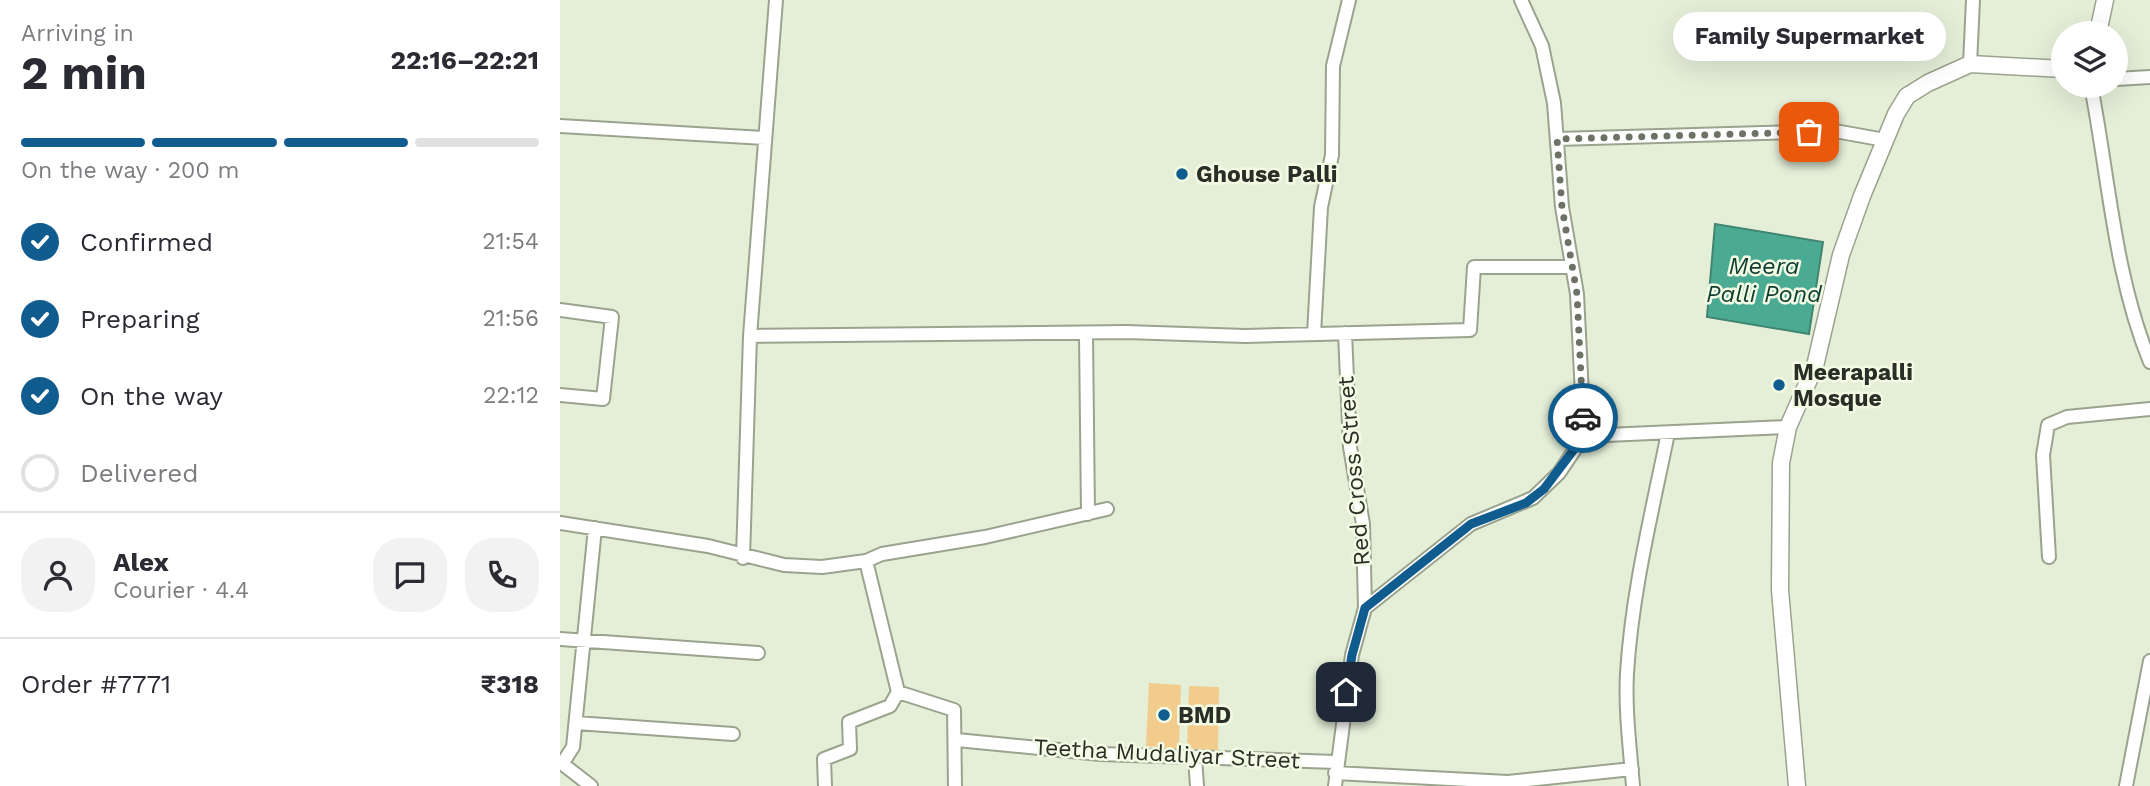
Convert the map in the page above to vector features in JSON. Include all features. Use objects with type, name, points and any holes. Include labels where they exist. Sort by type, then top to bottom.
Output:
[{"type":"street","points":[[743,558],[750,336],[776,0]]},
{"type":"street","points":[[1314,334],[1321,207],[1332,155],[1333,66],[1349,0]]},
{"type":"street","points":[[1365,608],[1471,524],[1533,498],[1559,473],[1584,436],[1577,294],[1562,207],[1557,139],[1542,46],[1521,0]]},
{"type":"street","points":[[1970,64],[1973,0]]},
{"type":"street","points":[[2101,21],[2105,0]]},
{"type":"street","points":[[1797,786],[1780,579],[1781,463],[1788,427],[1815,366],[1841,255],[1885,140],[1907,96],[1946,72],[1970,64],[2051,68]]},
{"type":"street","points":[[2128,78],[2150,77]]},
{"type":"street","points":[[2093,98],[2118,250],[2135,323],[2150,362]]},
{"type":"street","points":[[560,126],[765,138]]},
{"type":"street","points":[[1557,139],[1835,131],[1885,140]]},
{"type":"street","points":[[750,336],[1345,334],[1470,330],[1474,267],[1572,267]]},
{"type":"street","points":[[560,310],[612,317],[603,399],[560,395]]},
{"type":"street","name":"Red Cross Street","points":[[1335,774],[1352,655],[1365,608],[1363,524],[1350,447],[1345,334]]},
{"type":"street","points":[[1086,335],[1088,514]]},
{"type":"street","points":[[2049,557],[2043,455],[2048,425],[2067,417],[2150,409]]},
{"type":"street","points":[[1584,436],[1788,427]]},
{"type":"street","points":[[1633,786],[1628,737],[1630,650],[1644,550],[1668,433]]},
{"type":"street","points":[[560,523],[708,546],[743,558],[784,565],[822,567],[985,537],[1107,509]]},
{"type":"street","points":[[586,784],[561,763],[573,747],[595,528]]},
{"type":"street","points":[[825,786],[824,759],[850,749],[849,722],[890,706],[898,692],[866,561]]},
{"type":"street","points":[[560,639],[758,653]]},
{"type":"street","points":[[2126,786],[2150,661]]},
{"type":"street","points":[[898,692],[954,710],[957,740],[956,786]]},
{"type":"street","points":[[576,723],[733,734]]},
{"type":"street","name":"Teetha Mudaliyar Street","points":[[957,740],[1100,754],[1195,758],[1335,774],[1508,782],[1632,769]]},
{"type":"street","points":[[1195,758],[1197,786]]},
{"type":"shaded area","name":"BMD","points":[[1149,683],[1181,685],[1179,749],[1146,746]]},
{"type":"shaded area","points":[[1189,686],[1219,687],[1218,751],[1187,748]]},
{"type":"water","name":"Meera Palli Pond","points":[[1715,224],[1823,242],[1809,334],[1707,317]]},
{"type":"way so far","points":[[1583,418],[1577,294],[1562,207],[1557,139],[1809,132]]},
{"type":"place","name":"Family Supermarket","points":[[1809,132]]},
{"type":"place","name":"Ghouse Palli","points":[[1182,174]]},
{"type":"place","name":"Meerapalli Mosque","points":[[1779,385]]},
{"type":"place","name":"BMD","points":[[1164,715]]},
{"type":"route","points":[[1346,692],[1358,627],[1365,608],[1378,596],[1408,577],[1471,524],[1495,512],[1526,503],[1544,489],[1559,473],[1584,436],[1583,418]]}]
